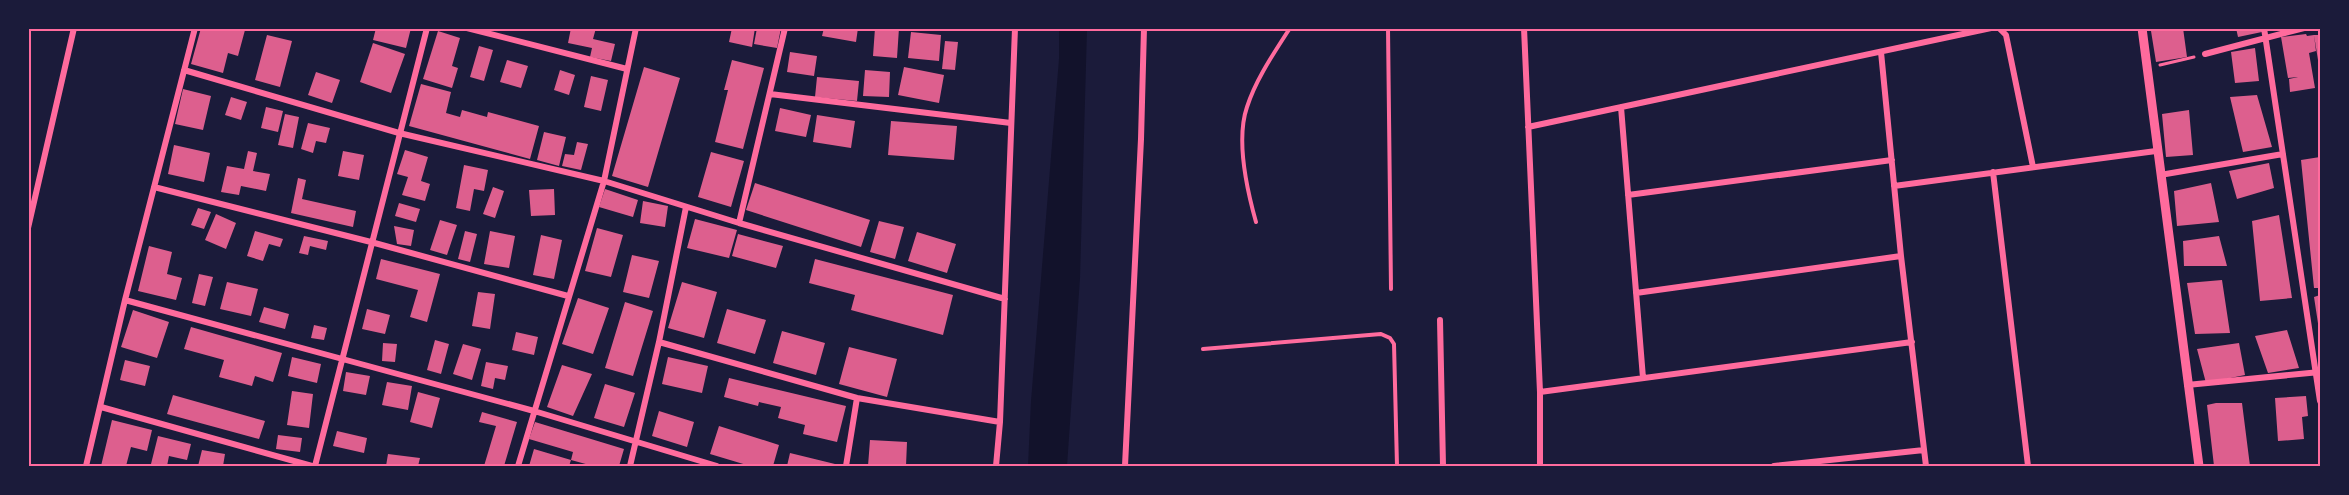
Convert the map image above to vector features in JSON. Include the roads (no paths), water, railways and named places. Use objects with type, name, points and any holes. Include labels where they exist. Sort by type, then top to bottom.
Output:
[{"type":"street","points":[[28,228],[74,28]]},
{"type":"street","points":[[86,466],[125,300],[195,28]]},
{"type":"street","points":[[101,407],[314,466],[427,28]]},
{"type":"street","points":[[467,28],[627,69]]},
{"type":"street","points":[[518,466],[604,181],[636,28]]},
{"type":"street","points":[[739,223],[785,28]]},
{"type":"street","points":[[996,466],[1000,422],[1015,28]]},
{"type":"street","points":[[1125,466],[1141,139],[1144,28]]},
{"type":"street","points":[[1524,28],[1540,392],[1540,466]]},
{"type":"street","points":[[1528,127],[1991,28]]},
{"type":"street","points":[[1999,28],[2006,34],[2033,167]]},
{"type":"street","points":[[2142,28],[2159,176],[2199,466]]},
{"type":"street","points":[[2264,28],[2318,372],[2320,401]]},
{"type":"street","points":[[2205,54],[2304,28]]},
{"type":"street","points":[[1881,52],[1900,256],[1926,466]]},
{"type":"street","points":[[184,70],[399,133],[604,181],[739,223],[1005,299]]},
{"type":"street","points":[[770,94],[1011,123]]},
{"type":"street","points":[[1621,107],[1643,378]]},
{"type":"street","points":[[1894,186],[2156,151]]},
{"type":"street","points":[[2159,176],[2283,154]]},
{"type":"street","points":[[1628,195],[1892,160]]},
{"type":"street","points":[[1993,172],[2028,466]]},
{"type":"street","points":[[154,187],[371,242],[568,296]]},
{"type":"street","points":[[630,466],[660,342],[686,207]]},
{"type":"street","points":[[1636,293],[1900,256]]},
{"type":"street","points":[[125,300],[534,411],[717,466]]},
{"type":"street","points":[[1440,320],[1443,466]]},
{"type":"street","points":[[660,342],[857,398],[1000,422]]},
{"type":"street","points":[[1540,392],[1912,342]]},
{"type":"street","points":[[2187,385],[2318,372]]},
{"type":"street","points":[[846,466],[857,398]]},
{"type":"street","points":[[1774,466],[1924,450]]},
{"type":"lane","points":[[1256,222],[1247,191],[1242,146],[1246,108],[1269,61],[1290,28]]},
{"type":"lane","points":[[1388,28],[1391,289]]},
{"type":"lane","points":[[1203,349],[1381,334],[1390,338],[1394,344],[1397,466]]}]
